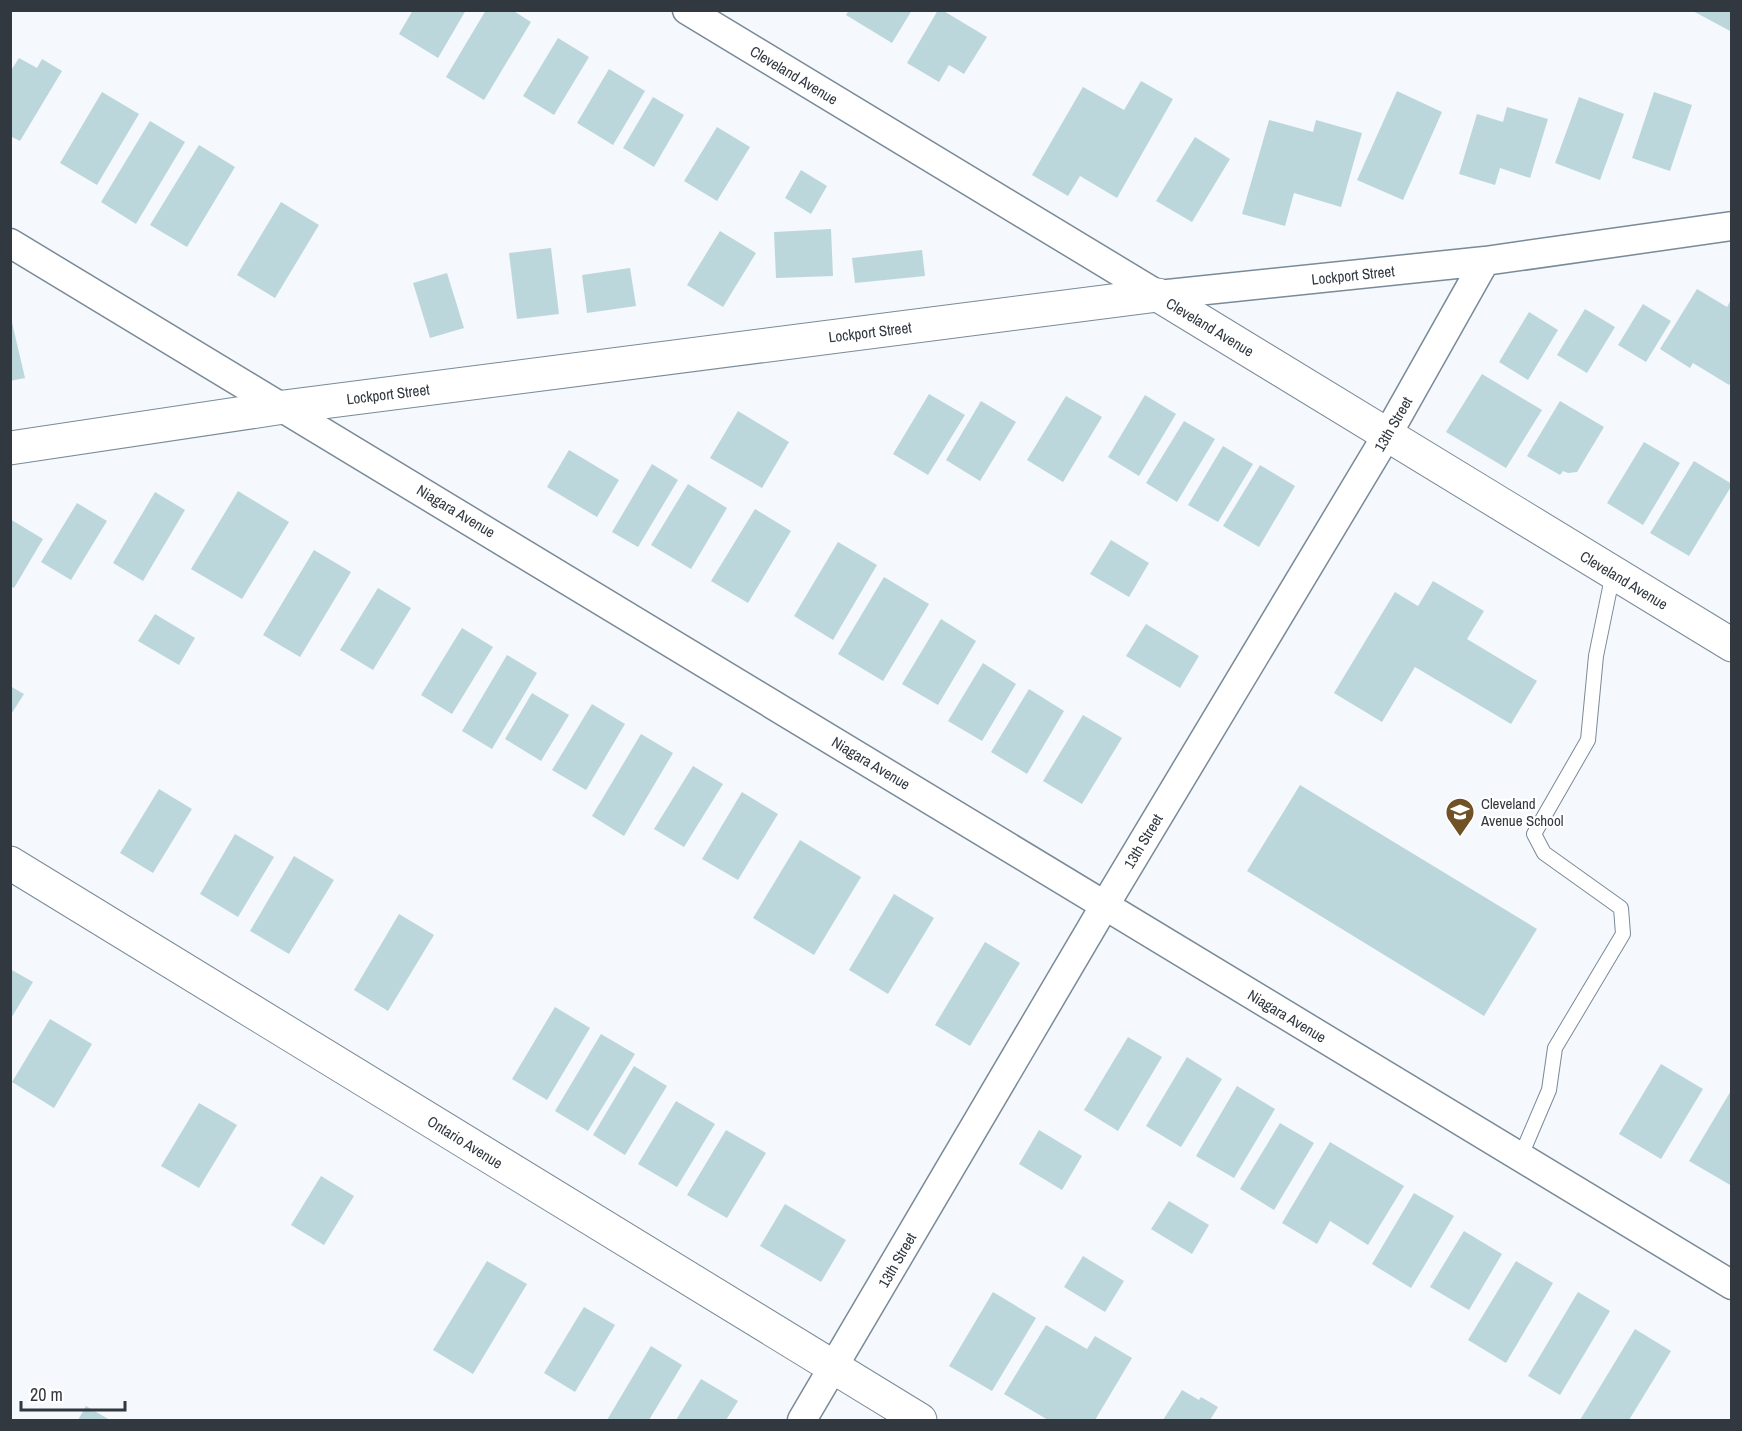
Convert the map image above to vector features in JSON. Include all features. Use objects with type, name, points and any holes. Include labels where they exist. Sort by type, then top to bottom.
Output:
[{"type":"main road","name":"Lockport Street","points":[[10,448],[284,407],[1158,295]]},
{"type":"main road","name":"Cleveland Avenue","points":[[1158,295],[1731,645]]},
{"type":"main road","name":"Ontario Avenue","points":[[10,863],[920,1420]]},
{"type":"street","name":"Cleveland Avenue","points":[[687,10],[1158,295]]},
{"type":"street","name":"Lockport Street","points":[[1158,295],[1485,261],[1731,226]]},
{"type":"street","name":"Niagara Avenue","points":[[10,243],[1731,1285]]},
{"type":"street","name":"13th Street","points":[[802,1420],[1105,905],[1387,435],[1485,261]]},
{"type":"lane","points":[[1520,1158],[1549,1090],[1555,1048],[1623,934],[1621,908],[1544,853],[1534,834],[1588,740],[1596,656],[1613,573]]},
{"type":"building","points":[[413,10],[466,10],[438,58],[399,34]]},
{"type":"building","points":[[486,10],[512,10],[531,22],[484,100],[446,77]]},
{"type":"building","points":[[849,10],[912,10],[892,43],[846,15]]},
{"type":"building","points":[[938,10],[942,10],[987,37],[964,74],[949,65],[939,82],[907,63]]},
{"type":"building","points":[[1691,10],[1732,10],[1732,32]]},
{"type":"building","points":[[558,38],[589,57],[554,115],[523,96]]},
{"type":"building","points":[[19,58],[37,68],[42,59],[62,71],[20,141],[10,136],[10,72]]},
{"type":"building","points":[[609,69],[645,91],[613,145],[577,123]]},
{"type":"building","points":[[1141,81],[1173,99],[1117,198],[1080,176],[1068,196],[1032,175],[1083,87],[1124,110]]},
{"type":"building","points":[[1397,91],[1442,112],[1403,200],[1357,180]]},
{"type":"building","points":[[102,92],[139,114],[97,185],[60,163]]},
{"type":"building","points":[[1654,92],[1692,105],[1670,171],[1632,158]]},
{"type":"building","points":[[653,97],[684,115],[654,167],[623,148]]},
{"type":"building","points":[[1579,97],[1624,114],[1600,180],[1555,163]]},
{"type":"building","points":[[1507,107],[1548,119],[1530,178],[1500,168],[1495,185],[1459,174],[1477,114],[1503,122]]},
{"type":"building","points":[[1269,120],[1313,132],[1316,120],[1362,133],[1341,207],[1294,193],[1285,226],[1242,214]]},
{"type":"building","points":[[150,121],[185,142],[136,224],[101,202]]},
{"type":"building","points":[[717,127],[750,147],[717,201],[684,181]]},
{"type":"building","points":[[1195,137],[1230,159],[1192,222],[1156,201]]},
{"type":"building","points":[[199,145],[235,167],[187,247],[150,225]]},
{"type":"building","points":[[801,170],[827,186],[811,214],[785,198]]},
{"type":"building","points":[[281,202],[319,225],[275,298],[237,275]]},
{"type":"building","points":[[831,229],[833,276],[776,278],[774,232]]},
{"type":"building","points":[[720,231],[756,253],[723,307],[687,285]]},
{"type":"building","points":[[551,248],[559,314],[517,319],[509,253]]},
{"type":"building","points":[[922,250],[925,276],[855,283],[852,258]]},
{"type":"building","points":[[630,268],[636,306],[587,313],[582,275]]},
{"type":"building","points":[[447,273],[464,328],[430,338],[413,283]]},
{"type":"building","points":[[1697,289],[1727,307],[1732,298],[1732,380],[1729,385],[1693,363],[1690,368],[1660,349]]},
{"type":"building","points":[[1643,304],[1671,321],[1646,362],[1618,345]]},
{"type":"building","points":[[1585,309],[1615,327],[1587,373],[1557,355]]},
{"type":"building","points":[[1529,312],[1558,330],[1528,380],[1499,362]]},
{"type":"building","points":[[10,314],[25,378],[10,381]]},
{"type":"building","points":[[1482,374],[1542,410],[1506,468],[1446,432]]},
{"type":"building","points":[[929,394],[965,415],[928,475],[893,454]]},
{"type":"building","points":[[1145,395],[1176,414],[1139,476],[1108,457]]},
{"type":"building","points":[[1066,396],[1102,417],[1063,482],[1027,460]]},
{"type":"building","points":[[981,401],[1016,422],[980,481],[946,460]]},
{"type":"building","points":[[1560,401],[1604,427],[1577,472],[1563,471],[1560,475],[1527,456]]},
{"type":"building","points":[[738,411],[789,442],[762,488],[710,458]]},
{"type":"building","points":[[1184,421],[1215,439],[1177,502],[1146,483]]},
{"type":"building","points":[[1644,442],[1680,463],[1643,525],[1607,503]]},
{"type":"building","points":[[1223,446],[1253,464],[1218,522],[1188,505]]},
{"type":"building","points":[[569,450],[619,480],[597,517],[547,487]]},
{"type":"building","points":[[1694,461],[1732,485],[1689,556],[1650,533]]},
{"type":"building","points":[[652,464],[678,480],[638,547],[612,532]]},
{"type":"building","points":[[1260,465],[1295,486],[1259,547],[1223,526]]},
{"type":"building","points":[[688,484],[727,508],[691,569],[651,545]]},
{"type":"building","points":[[238,491],[289,522],[242,599],[191,569]]},
{"type":"building","points":[[155,492],[185,510],[143,581],[113,563]]},
{"type":"building","points":[[77,503],[107,521],[71,580],[41,562]]},
{"type":"building","points":[[755,509],[791,531],[748,603],[711,581]]},
{"type":"building","points":[[10,519],[43,539],[14,588],[10,586]]},
{"type":"building","points":[[1111,540],[1149,563],[1129,597],[1090,574]]},
{"type":"building","points":[[838,542],[877,565],[833,640],[794,616]]},
{"type":"building","points":[[314,550],[351,572],[300,657],[263,635]]},
{"type":"building","points":[[884,577],[929,604],[883,681],[838,654]]},
{"type":"building","points":[[1433,581],[1484,611],[1467,639],[1537,681],[1511,724],[1415,667],[1382,722],[1334,693],[1395,592],[1418,606]]},
{"type":"building","points":[[378,588],[411,608],[373,670],[340,650]]},
{"type":"building","points":[[155,614],[195,638],[179,665],[138,641]]},
{"type":"building","points":[[941,619],[976,641],[938,705],[902,684]]},
{"type":"building","points":[[1146,624],[1199,656],[1180,688],[1126,656]]},
{"type":"building","points":[[462,628],[493,647],[452,714],[421,695]]},
{"type":"building","points":[[507,655],[537,673],[492,749],[462,731]]},
{"type":"building","points":[[983,663],[1016,684],[982,741],[948,721]]},
{"type":"building","points":[[10,686],[24,694],[10,716]]},
{"type":"building","points":[[1029,689],[1064,711],[1027,774],[991,752]]},
{"type":"building","points":[[532,693],[569,715],[541,761],[505,739]]},
{"type":"building","points":[[592,704],[625,724],[586,790],[552,770]]},
{"type":"building","points":[[1083,715],[1122,738],[1082,804],[1043,781]]},
{"type":"building","points":[[641,734],[673,753],[624,836],[592,816]]},
{"type":"building","points":[[693,766],[723,784],[684,847],[654,829]]},
{"type":"building","points":[[1300,785],[1537,929],[1484,1016],[1247,871]]},
{"type":"building","points":[[159,789],[192,809],[153,873],[120,853]]},
{"type":"building","points":[[742,792],[778,814],[738,880],[702,859]]},
{"type":"building","points":[[235,834],[274,857],[238,917],[200,894]]},
{"type":"building","points":[[800,840],[861,877],[814,955],[753,918]]},
{"type":"building","points":[[294,856],[334,880],[289,954],[250,931]]},
{"type":"building","points":[[894,894],[934,918],[888,994],[849,970]]},
{"type":"building","points":[[399,914],[434,935],[388,1011],[354,990]]},
{"type":"building","points":[[985,942],[1020,963],[970,1046],[935,1025]]},
{"type":"building","points":[[10,969],[33,982],[10,1020]]},
{"type":"building","points":[[555,1007],[590,1028],[547,1100],[512,1079]]},
{"type":"building","points":[[50,1019],[92,1044],[54,1108],[12,1082]]},
{"type":"building","points":[[601,1034],[635,1054],[588,1131],[555,1111]]},
{"type":"building","points":[[1128,1037],[1162,1057],[1118,1131],[1084,1110]]},
{"type":"building","points":[[1187,1057],[1222,1079],[1181,1147],[1146,1126]]},
{"type":"building","points":[[1661,1064],[1703,1089],[1661,1159],[1619,1134]]},
{"type":"building","points":[[634,1066],[667,1086],[625,1155],[593,1135]]},
{"type":"building","points":[[1237,1086],[1275,1109],[1234,1178],[1196,1156]]},
{"type":"building","points":[[1732,1089],[1732,1186],[1689,1161]]},
{"type":"building","points":[[676,1101],[715,1124],[677,1187],[638,1164]]},
{"type":"building","points":[[199,1103],[237,1125],[199,1188],[161,1166]]},
{"type":"building","points":[[1280,1123],[1314,1143],[1274,1210],[1240,1189]]},
{"type":"building","points":[[726,1130],[766,1153],[727,1218],[687,1195]]},
{"type":"building","points":[[1039,1130],[1082,1156],[1062,1190],[1019,1164]]},
{"type":"building","points":[[1330,1142],[1404,1186],[1368,1245],[1330,1221],[1317,1244],[1282,1223]]},
{"type":"building","points":[[321,1176],[354,1196],[324,1245],[291,1225]]},
{"type":"building","points":[[1414,1193],[1454,1216],[1411,1288],[1372,1264]]},
{"type":"building","points":[[1169,1201],[1209,1225],[1192,1254],[1151,1229]]},
{"type":"building","points":[[785,1204],[846,1240],[821,1282],[760,1246]]},
{"type":"building","points":[[1464,1231],[1502,1254],[1469,1310],[1430,1287]]},
{"type":"building","points":[[1083,1256],[1124,1281],[1105,1312],[1064,1287]]},
{"type":"building","points":[[487,1261],[527,1284],[473,1374],[433,1350]]},
{"type":"building","points":[[1516,1261],[1553,1283],[1506,1363],[1468,1340]]},
{"type":"building","points":[[993,1292],[1036,1318],[992,1391],[949,1366]]},
{"type":"building","points":[[1578,1292],[1610,1311],[1560,1395],[1528,1376]]},
{"type":"building","points":[[584,1307],[615,1325],[575,1392],[544,1373]]},
{"type":"building","points":[[1046,1325],[1087,1349],[1095,1336],[1132,1358],[1095,1420],[1048,1420],[1004,1394]]},
{"type":"building","points":[[1635,1329],[1671,1351],[1629,1420],[1580,1420]]},
{"type":"building","points":[[651,1346],[682,1365],[649,1420],[607,1420]]},
{"type":"building","points":[[701,1379],[738,1401],[726,1420],[676,1420]]},
{"type":"building","points":[[1182,1390],[1218,1407],[1210,1420],[1163,1420]]},
{"type":"building","points":[[86,1406],[110,1420],[78,1420]]},
{"type":"place","name":"Cleveland Avenue School","points":[[1460,838]]}]
